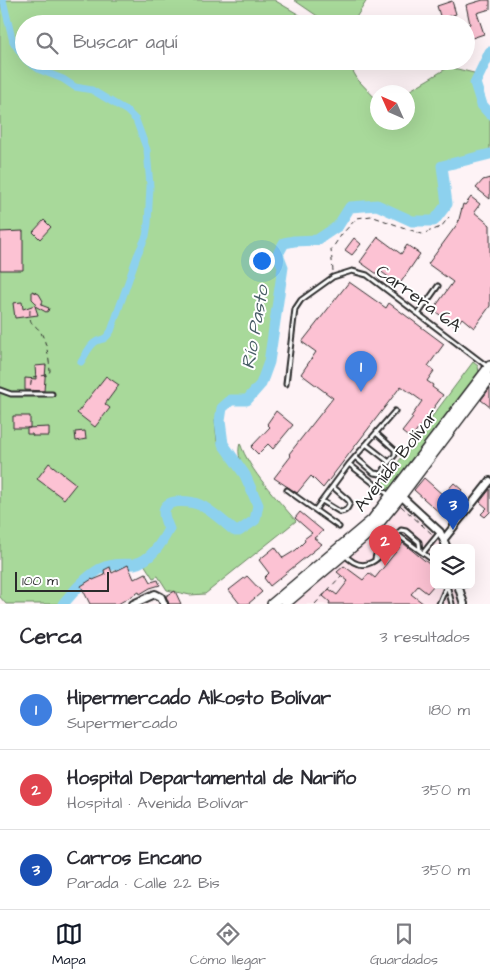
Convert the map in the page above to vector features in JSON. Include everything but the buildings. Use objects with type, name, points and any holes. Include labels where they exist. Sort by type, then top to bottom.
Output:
[{"type":"main road","name":"Avenida Bolívar","points":[[278,603],[372,520],[489,367]]},
{"type":"main road","name":"Avenida Bolívar","points":[[278,603],[344,554],[401,501],[490,378]]},
{"type":"street","points":[[444,539],[490,481]]},
{"type":"street","points":[[401,501],[444,539],[446,544]]},
{"type":"street","points":[[459,589],[464,604]]},
{"type":"street","points":[[134,604],[155,594],[161,597],[164,604]]},
{"type":"lane","name":"Carrera 6A","points":[[286,384],[295,309],[306,296],[333,277],[352,271],[367,275],[489,367]]},
{"type":"lane","points":[[418,314],[438,286]]},
{"type":"lane","points":[[0,390],[11,394],[52,394]]},
{"type":"lane","points":[[316,510],[349,464],[395,411]]},
{"type":"lane","points":[[355,457],[377,475],[381,474],[395,455],[395,450],[376,433]]},
{"type":"lane","points":[[366,444],[389,462]]},
{"type":"lane","points":[[349,464],[390,497]]},
{"type":"lane","points":[[322,500],[340,512],[348,508],[350,503],[348,500],[333,486]]},
{"type":"lane","points":[[286,490],[339,527]]},
{"type":"lane","points":[[398,535],[401,530],[406,531],[419,542],[422,552]]},
{"type":"lane","points":[[344,554],[350,561],[359,566],[375,560],[376,554],[392,534],[398,535],[430,558]]},
{"type":"lane","points":[[422,552],[438,535]]},
{"type":"lane","points":[[439,604],[445,589]]},
{"type":"lane","points":[[448,589],[452,604]]},
{"type":"path","points":[[333,277],[331,250],[342,234],[357,218],[371,216],[422,234],[441,227],[449,217]]},
{"type":"path","points":[[30,310],[32,323],[40,331],[50,363],[48,375],[30,378],[30,394]]},
{"type":"path","points":[[401,501],[438,535]]},
{"type":"path","points":[[315,604],[341,576]]},
{"type":"shaded area","points":[[401,504],[445,544],[430,544],[430,589],[457,589],[460,604],[291,604],[379,529]]},
{"type":"green space","points":[[0,0],[274,0],[300,15],[15,15],[15,70],[352,70],[358,80],[370,93],[370,130],[415,130],[415,87],[444,70],[462,70],[474,73],[479,95],[490,114],[490,154],[442,166],[447,204],[434,221],[409,220],[377,205],[350,207],[338,226],[317,240],[284,243],[278,254],[283,267],[269,362],[261,384],[247,397],[232,397],[220,407],[215,420],[217,441],[243,476],[255,507],[252,520],[237,531],[197,504],[178,499],[167,500],[162,511],[167,528],[154,550],[145,558],[139,561],[112,563],[99,567],[83,579],[60,604],[6,604],[0,597]]},
{"type":"green space","points":[[294,0],[367,0],[358,15],[316,15]]},
{"type":"green space","points":[[473,362],[478,366],[479,373],[475,380],[389,490],[381,485]]},
{"type":"green space","points":[[240,443],[244,454],[257,474],[296,521],[205,594],[190,595],[167,590],[158,576],[153,578],[144,564],[164,542],[171,528],[165,515],[167,507],[178,503],[188,503],[197,506],[221,524],[239,533],[256,521],[259,510],[258,500],[240,460]]},
{"type":"waterway","points":[[3,0],[15,45]]},
{"type":"waterway","name":"Río Pasto","points":[[490,52],[475,83],[482,105],[490,114]]},
{"type":"waterway","points":[[40,70],[63,79],[75,87],[92,90],[127,111],[136,120],[147,150],[150,186],[146,236],[137,256],[111,331],[92,345],[81,362]]},
{"type":"waterway","name":"Río Pasto","points":[[63,604],[85,581],[100,569],[113,565],[134,564],[151,555],[169,529],[164,513],[168,504],[173,502],[190,502],[200,505],[235,531],[239,531],[255,520],[258,505],[245,475],[223,444],[220,421],[222,408],[231,400],[247,400],[261,384],[269,362],[283,267],[278,254],[284,243],[317,240],[338,226],[350,207],[377,205],[412,221],[434,221],[447,204],[442,166],[490,154]]},
{"type":"place","name":"Hipermercado Alkosto Bolívar","points":[[361,392]]},
{"type":"place","name":"Carros Encano","points":[[453,530]]},
{"type":"place","name":"Hospital Departamental de Nariño","points":[[385,566]]}]
